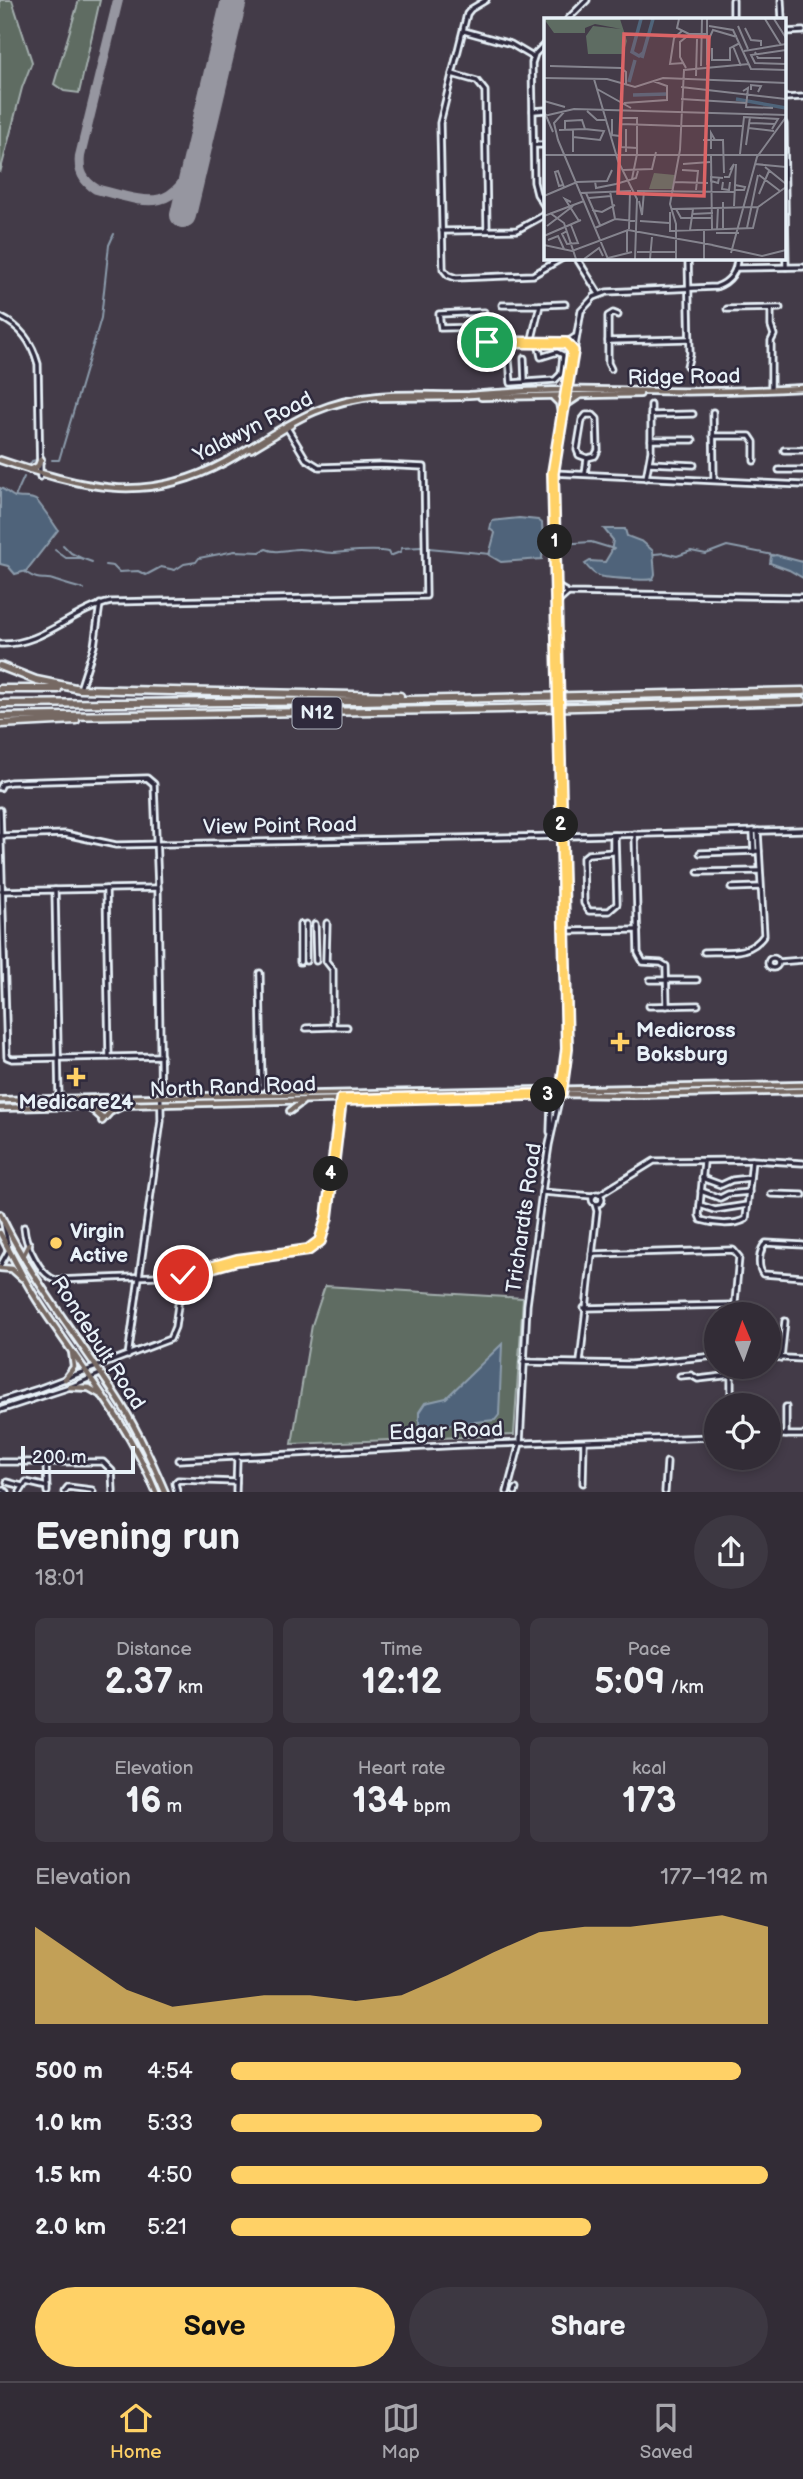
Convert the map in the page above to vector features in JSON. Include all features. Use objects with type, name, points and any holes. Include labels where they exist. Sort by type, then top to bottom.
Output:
[{"type":"highway","points":[[0,666],[36,680],[80,689]]},
{"type":"highway","points":[[0,689],[365,696],[539,696]]},
{"type":"highway","name":"N12","points":[[0,704],[360,701],[803,691]]},
{"type":"highway","name":"N12","points":[[0,716],[131,716],[803,701]]},
{"type":"highway","points":[[0,724],[131,716]]},
{"type":"main road","name":"Ridge Road","points":[[566,392],[586,395],[771,390]]},
{"type":"main road","name":"Ridge Road","points":[[566,392],[803,390]]},
{"type":"main road","name":"Yaldwyn Road","points":[[286,426],[323,410],[368,399],[548,396],[566,392]]},
{"type":"main road","name":"Yaldwyn Road","points":[[0,461],[92,489],[137,490],[165,486],[217,468],[318,409],[346,401],[380,395],[566,392]]},
{"type":"main road","points":[[564,406],[574,398],[586,395]]},
{"type":"main road","points":[[548,396],[558,401],[562,417]]},
{"type":"main road","points":[[29,470],[38,466],[41,458]]},
{"type":"main road","name":"Yaldwyn Road","points":[[0,461],[40,475]]},
{"type":"main road","name":"North Rand Road","points":[[399,1096],[803,1085]]},
{"type":"main road","name":"North Rand Road","points":[[2,1109],[122,1106],[162,1101],[542,1095],[562,1091],[634,1095],[803,1091]]},
{"type":"main road","name":"North Rand Road","points":[[0,1100],[307,1101],[341,1097]]},
{"type":"main road","points":[[290,1111],[294,1106],[307,1101]]},
{"type":"main road","points":[[85,1106],[103,1120],[110,1112],[122,1106]]},
{"type":"main road","name":"Rondebult Road","points":[[0,1214],[23,1257],[137,1433],[165,1492]]},
{"type":"main road","name":"Rondebult Road","points":[[0,1233],[28,1284],[107,1398],[129,1435],[156,1492]]},
{"type":"main road","points":[[23,1257],[29,1244]]},
{"type":"main road","points":[[0,1267],[16,1271],[28,1284]]},
{"type":"main road","points":[[65,1379],[74,1367],[75,1360],[70,1348]]},
{"type":"main road","points":[[70,1387],[89,1388],[107,1398]]},
{"type":"street","points":[[486,0],[470,11],[440,123],[443,269],[456,278],[533,275],[561,259]]},
{"type":"street","points":[[569,18],[587,0]]},
{"type":"street","points":[[733,0],[733,18]]},
{"type":"street","points":[[781,0],[782,18]]},
{"type":"street","points":[[463,30],[500,40],[533,57]]},
{"type":"street","points":[[544,45],[533,57],[534,186],[544,204]]},
{"type":"street","points":[[452,74],[477,81],[485,92],[488,230]]},
{"type":"street","points":[[533,111],[544,110]]},
{"type":"street","points":[[534,145],[544,145]]},
{"type":"street","points":[[442,231],[520,230],[544,215]]},
{"type":"street","points":[[577,259],[598,294],[617,291],[689,290],[722,285],[737,268],[737,259]]},
{"type":"street","points":[[687,366],[690,354],[688,259]]},
{"type":"street","points":[[786,259],[786,267]]},
{"type":"street","points":[[737,268],[803,267]]},
{"type":"street","name":"Trichardts Road","points":[[508,1492],[520,1443],[527,1304],[549,1145],[562,1091],[567,1049],[553,473],[581,311],[598,294]]},
{"type":"street","points":[[502,305],[565,304]]},
{"type":"street","points":[[531,343],[540,305]]},
{"type":"street","points":[[727,309],[780,308]]},
{"type":"street","points":[[771,309],[774,335],[771,341],[771,390]]},
{"type":"street","points":[[485,327],[440,327],[439,314],[483,312],[485,327],[486,341],[491,344],[566,343],[575,337]]},
{"type":"street","points":[[611,369],[608,363],[608,316],[613,313],[618,315]]},
{"type":"street","points":[[0,317],[13,324],[30,341],[38,364],[40,475]]},
{"type":"street","points":[[608,341],[690,339]]},
{"type":"street","points":[[509,359],[509,382],[553,381],[561,373],[564,356],[557,352],[541,357],[538,343]]},
{"type":"street","points":[[566,343],[573,351]]},
{"type":"street","points":[[524,358],[524,382]]},
{"type":"street","points":[[646,478],[651,440],[651,405]]},
{"type":"street","points":[[713,412],[714,481]]},
{"type":"street","points":[[651,415],[693,414]]},
{"type":"street","points":[[591,415],[597,421],[598,452],[587,458],[579,455],[578,448],[583,418],[591,415]]},
{"type":"street","points":[[0,644],[15,644],[35,637],[89,607],[100,604],[146,600],[225,601],[426,596],[424,467],[315,466],[306,459],[286,426]]},
{"type":"street","points":[[713,436],[750,436],[754,442],[754,461]]},
{"type":"street","points":[[651,440],[693,440]]},
{"type":"street","points":[[784,450],[803,450]]},
{"type":"street","points":[[585,474],[587,458]]},
{"type":"street","points":[[649,463],[694,465]]},
{"type":"street","points":[[779,470],[803,470]]},
{"type":"street","points":[[553,473],[803,485]]},
{"type":"street","points":[[556,586],[568,593],[803,597]]},
{"type":"street","points":[[556,604],[568,593]]},
{"type":"street","points":[[80,689],[94,646],[100,604]]},
{"type":"street","points":[[0,788],[2,784],[10,782],[147,778],[154,783],[162,1101],[158,1151],[128,1356]]},
{"type":"street","points":[[0,810],[1,949],[7,1057],[161,1056]]},
{"type":"street","points":[[568,836],[803,830]]},
{"type":"street","points":[[704,952],[741,951],[754,946],[762,937],[755,831]]},
{"type":"street","name":"View Point Road","points":[[1,836],[65,834],[116,845],[157,845],[561,836]]},
{"type":"street","points":[[635,834],[640,960],[666,966],[667,1006]]},
{"type":"street","points":[[614,835],[617,904],[609,911],[589,911],[584,903],[583,858],[588,854],[613,852],[614,835]]},
{"type":"street","points":[[700,853],[757,853]]},
{"type":"street","points":[[698,872],[759,871]]},
{"type":"street","points":[[732,888],[760,887]]},
{"type":"street","points":[[1,891],[158,888]]},
{"type":"street","points":[[106,889],[109,1057]]},
{"type":"street","points":[[55,890],[59,1099]]},
{"type":"street","points":[[327,923],[326,961],[333,970],[333,1027]]},
{"type":"street","points":[[300,924],[300,962]]},
{"type":"street","points":[[306,924],[306,961]]},
{"type":"street","points":[[315,924],[316,961]]},
{"type":"street","points":[[564,932],[638,930]]},
{"type":"street","points":[[778,962],[803,960]]},
{"type":"street","points":[[260,973],[262,1088]]},
{"type":"street","points":[[650,980],[697,980]]},
{"type":"street","points":[[649,1006],[698,1005]]},
{"type":"street","points":[[306,1028],[347,1027]]},
{"type":"street","points":[[542,1095],[551,1103],[549,1145]]},
{"type":"street","points":[[24,1227],[41,1268],[52,1279],[183,1275],[237,1260],[308,1250],[320,1241],[327,1217],[341,1097]]},
{"type":"street","points":[[704,1162],[699,1215],[701,1220],[718,1223],[744,1221],[752,1160]]},
{"type":"street","points":[[580,1362],[598,1201],[654,1161],[752,1160],[803,1163]]},
{"type":"street","points":[[702,1178],[721,1185],[732,1180],[750,1178]]},
{"type":"street","points":[[701,1191],[720,1198],[728,1194],[749,1192]]},
{"type":"street","points":[[542,1192],[593,1196],[598,1201]]},
{"type":"street","points":[[771,1195],[803,1195]]},
{"type":"street","points":[[583,1196],[598,1201]]},
{"type":"street","points":[[700,1205],[715,1210],[747,1205]]},
{"type":"street","points":[[0,1267],[9,1250],[4,1222]]},
{"type":"street","points":[[803,1245],[766,1243],[761,1248],[760,1269],[763,1274],[803,1277]]},
{"type":"street","points":[[592,1254],[733,1251],[739,1257],[735,1302]]},
{"type":"street","points":[[0,1401],[165,1342],[173,1336],[183,1275]]},
{"type":"street","points":[[584,1308],[704,1306]]},
{"type":"street","points":[[785,1321],[781,1358],[803,1359]]},
{"type":"street","points":[[523,1362],[631,1364],[704,1357]]},
{"type":"street","points":[[0,1410],[100,1374]]},
{"type":"street","points":[[680,1376],[704,1377]]},
{"type":"street","points":[[786,1407],[786,1435]]},
{"type":"street","points":[[781,1435],[803,1435]]},
{"type":"street","name":"Edgar Road","points":[[178,1460],[520,1443],[704,1437]]},
{"type":"street","points":[[583,1483],[584,1441]]},
{"type":"street","points":[[236,1492],[237,1458]]},
{"type":"street","points":[[0,1462],[100,1462],[109,1466],[113,1475],[113,1492]]},
{"type":"street","points":[[7,1482],[22,1490],[27,1482],[47,1490],[46,1462]]},
{"type":"street","points":[[665,1492],[667,1462]]},
{"type":"street","points":[[177,1492],[175,1483],[178,1480],[236,1482]]},
{"type":"street","points":[[64,1492],[68,1487],[93,1492]]},
{"type":"green space","points":[[0,0],[12,0],[32,62],[22,88],[0,173]]},
{"type":"green space","points":[[79,0],[100,0],[79,93],[64,91],[54,84]]},
{"type":"green space","points":[[325,1286],[523,1298],[514,1435],[292,1444],[312,1325]]},
{"type":"water","points":[[0,488],[15,497],[36,500],[58,530],[26,571],[15,574],[8,566],[0,564]]},
{"type":"water","points":[[519,518],[542,523],[543,540],[549,541],[549,546],[543,547],[542,559],[501,562],[489,555],[495,533],[490,529],[492,521]]},
{"type":"water","points":[[604,529],[625,529],[627,536],[643,542],[653,551],[653,579],[603,577],[585,564],[590,561],[605,562],[611,552],[613,540]]},
{"type":"water","points":[[771,556],[803,562],[803,578],[770,563]]},
{"type":"water","points":[[502,1344],[499,1415],[495,1420],[419,1428],[419,1412],[425,1403],[446,1398]]},
{"type":"waterway","points":[[52,460],[59,460],[101,318],[109,245],[114,234]]},
{"type":"waterway","points":[[28,468],[32,461],[36,460]]},
{"type":"waterway","points":[[15,497],[24,477]]},
{"type":"waterway","points":[[560,544],[591,542],[614,549]]},
{"type":"waterway","points":[[63,545],[81,558]]},
{"type":"waterway","points":[[654,554],[677,556],[691,551],[706,554],[727,546],[773,555]]},
{"type":"waterway","points":[[105,565],[113,566],[119,572],[138,571],[146,575],[161,567],[175,570],[184,564],[196,562],[199,558],[235,551],[376,551],[388,552],[390,556],[400,552],[402,548],[422,547]]},
{"type":"waterway","points":[[429,548],[490,554]]},
{"type":"waterway","points":[[55,550],[66,558],[81,558],[92,562]]},
{"type":"waterway","points":[[25,572],[35,578],[51,579],[84,589]]},
{"type":"taxiway","points":[[118,0],[80,156],[82,175],[96,189],[142,200],[154,200],[166,197],[176,190],[195,161]]},
{"type":"runway","points":[[183,215],[234,0]]},
{"type":"place","name":"Medicross Boksburg","points":[[620,1042]]},
{"type":"place","name":"Medicare24","points":[[76,1077]]},
{"type":"place","name":"Virgin Active","points":[[56,1243]]},
{"type":"route","points":[[183,1275],[237,1260],[301,1252],[320,1241],[327,1217],[341,1100],[561,1094],[567,1049],[553,473],[573,351],[566,343],[487,342]]}]
